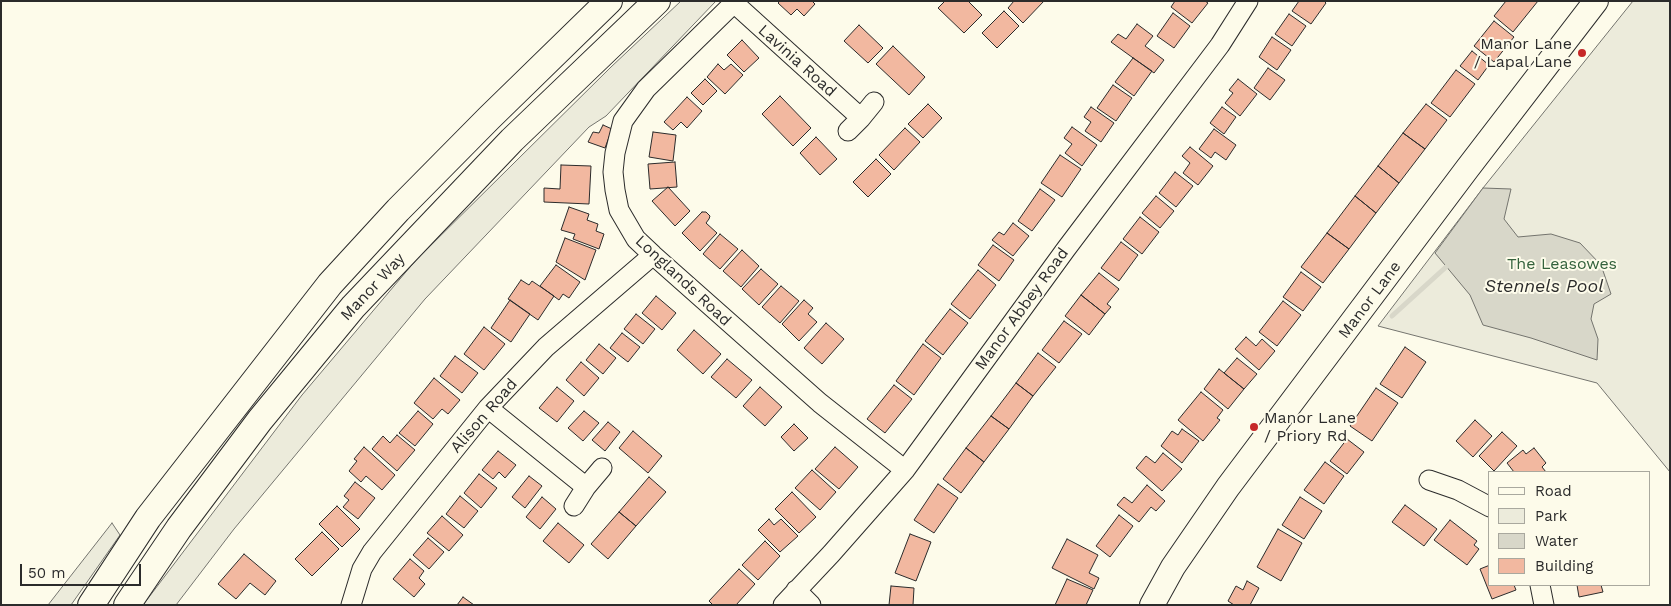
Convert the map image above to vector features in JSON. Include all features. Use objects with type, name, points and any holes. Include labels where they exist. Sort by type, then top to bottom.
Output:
[{"type":"highway","name":"Manor Way","points":[[91,605],[148,518],[330,284],[398,210],[609,1]]},
{"type":"highway","name":"Manor Way","points":[[127,605],[179,528],[255,428],[353,306],[512,140],[657,1]]},
{"type":"main road","name":"Manor Lane","points":[[1152,605],[1173,567],[1228,487],[1596,1]]},
{"type":"street","name":"Manor Abbey Road","points":[[783,605],[905,470],[1066,249],[1220,45],[1248,1]]},
{"type":"street","name":"Longlands Road","points":[[735,2],[646,89],[623,121],[615,153],[613,172],[619,210],[636,239],[653,255],[820,403],[905,470]]},
{"type":"street","name":"Lavinia Road","points":[[735,2],[854,124],[874,102]]},
{"type":"street","name":"Alison Road","points":[[351,605],[362,569],[372,552],[488,408],[546,347],[653,255]]},
{"type":"street","points":[[488,408],[586,487]]},
{"type":"street","points":[[574,506],[586,487],[602,468]]},
{"type":"street","points":[[1429,480],[1458,490],[1488,506]]},
{"type":"street","points":[[1540,586],[1543,591],[1544,605]]},
{"type":"street","points":[[796,590],[811,605]]},
{"type":"green space","points":[[681,1],[716,1],[606,116],[589,127],[425,299],[234,529],[176,605],[143,605],[302,395],[416,260],[611,67]]},
{"type":"green space","name":"The Leasowes","points":[[1633,1],[1670,1],[1670,472],[1597,383],[1378,326],[1483,188]]},
{"type":"green space","points":[[112,523],[120,535],[71,605],[48,605]]},
{"type":"water","name":"Stennels Pool","points":[[1483,188],[1511,189],[1504,219],[1518,237],[1551,234],[1580,243],[1601,265],[1611,294],[1594,304],[1591,319],[1598,339],[1597,360],[1531,338],[1483,325],[1470,295],[1435,253]]},
{"type":"building","points":[[780,1],[812,1],[815,4],[804,16],[797,9],[791,15],[778,3]]},
{"type":"building","points":[[945,1],[968,1],[982,15],[964,33],[938,8]]},
{"type":"building","points":[[1014,1],[1044,1],[1023,23],[1008,8]]},
{"type":"building","points":[[1175,1],[1205,1],[1208,3],[1192,23],[1171,7]]},
{"type":"building","points":[[1299,1],[1324,1],[1326,3],[1311,24],[1292,11]]},
{"type":"building","points":[[1506,1],[1538,1],[1513,32],[1494,16]]},
{"type":"building","points":[[1004,11],[1019,26],[997,48],[982,33]]},
{"type":"building","points":[[1173,13],[1190,26],[1174,48],[1157,36]]},
{"type":"building","points":[[1289,14],[1306,26],[1292,46],[1275,34]]},
{"type":"building","points":[[1494,21],[1514,37],[1494,62],[1474,46]]},
{"type":"building","points":[[1137,24],[1153,36],[1145,46],[1164,60],[1154,73],[1111,42],[1118,34],[1126,39]]},
{"type":"building","points":[[859,25],[883,48],[868,63],[844,41]]},
{"type":"building","points":[[1272,37],[1291,50],[1277,70],[1259,57]]},
{"type":"building","points":[[742,40],[759,58],[744,72],[727,55]]},
{"type":"building","points":[[893,46],[925,77],[909,95],[876,64]]},
{"type":"building","points":[[1472,51],[1489,65],[1478,80],[1460,66]]},
{"type":"building","points":[[1133,58],[1152,71],[1134,96],[1115,82]]},
{"type":"building","points":[[718,64],[724,70],[731,64],[743,75],[725,94],[707,77]]},
{"type":"building","points":[[1268,68],[1285,80],[1270,100],[1254,88]]},
{"type":"building","points":[[1456,70],[1475,84],[1450,117],[1431,103]]},
{"type":"building","points":[[705,79],[717,91],[703,105],[691,93]]},
{"type":"building","points":[[1238,79],[1257,94],[1240,116],[1225,103],[1233,93],[1229,90]]},
{"type":"building","points":[[1113,85],[1132,98],[1116,121],[1097,108]]},
{"type":"building","points":[[780,96],[811,128],[793,146],[762,114]]},
{"type":"building","points":[[687,97],[702,111],[687,128],[681,122],[673,130],[664,122]]},
{"type":"building","points":[[928,104],[942,118],[923,138],[908,124]]},
{"type":"building","points":[[1426,104],[1447,120],[1425,149],[1403,133]]},
{"type":"building","points":[[1091,107],[1114,123],[1101,142],[1085,131],[1091,122],[1084,117]]},
{"type":"building","points":[[1222,107],[1236,117],[1224,134],[1210,123]]},
{"type":"building","points":[[603,125],[612,129],[605,148],[588,142],[593,132],[599,133]]},
{"type":"building","points":[[1072,127],[1097,145],[1082,166],[1065,153],[1072,144],[1064,138]]},
{"type":"building","points":[[905,128],[920,142],[894,170],[879,155]]},
{"type":"building","points":[[1214,129],[1236,145],[1226,160],[1215,152],[1211,158],[1199,149]]},
{"type":"building","points":[[653,132],[676,135],[673,161],[649,157]]},
{"type":"building","points":[[1403,133],[1425,149],[1399,183],[1378,166]]},
{"type":"building","points":[[816,137],[837,159],[820,175],[800,153]]},
{"type":"building","points":[[1190,147],[1213,166],[1198,185],[1183,173],[1190,163],[1182,156]]},
{"type":"building","points":[[1060,155],[1081,169],[1062,197],[1041,183]]},
{"type":"building","points":[[876,159],[891,174],[868,197],[853,182]]},
{"type":"building","points":[[675,162],[677,187],[650,189],[648,164]]},
{"type":"building","points":[[561,165],[591,166],[589,204],[544,202],[544,188],[560,189]]},
{"type":"building","points":[[1378,166],[1399,183],[1376,213],[1355,196]]},
{"type":"building","points":[[1175,172],[1193,186],[1176,207],[1159,193]]},
{"type":"building","points":[[668,187],[690,211],[675,226],[652,201]]},
{"type":"building","points":[[1040,189],[1055,200],[1032,231],[1018,221]]},
{"type":"building","points":[[1156,196],[1174,211],[1160,228],[1142,213]]},
{"type":"building","points":[[1355,196],[1376,213],[1349,249],[1327,233]]},
{"type":"building","points":[[569,207],[589,214],[587,220],[598,224],[596,231],[604,234],[599,249],[573,239],[575,234],[561,230]]},
{"type":"building","points":[[702,212],[706,212],[710,216],[706,223],[717,233],[700,251],[682,233]]},
{"type":"building","points":[[1140,217],[1159,232],[1142,254],[1123,239]]},
{"type":"building","points":[[1013,223],[1029,236],[1013,256],[992,240],[999,232],[1004,235]]},
{"type":"building","points":[[1327,233],[1349,249],[1323,283],[1301,267]]},
{"type":"building","points":[[720,234],[738,249],[720,269],[703,254]]},
{"type":"building","points":[[565,238],[596,250],[585,280],[556,262]]},
{"type":"building","points":[[1121,242],[1138,255],[1119,281],[1101,268]]},
{"type":"building","points":[[993,245],[1014,260],[999,281],[978,265]]},
{"type":"building","points":[[742,250],[759,266],[741,287],[723,271]]},
{"type":"building","points":[[556,265],[580,282],[569,298],[563,294],[559,300],[540,286]]},
{"type":"building","points":[[761,269],[778,284],[759,305],[742,289]]},
{"type":"building","points":[[978,270],[996,285],[970,319],[951,304]]},
{"type":"building","points":[[1301,272],[1321,287],[1303,311],[1283,297]]},
{"type":"building","points":[[1099,273],[1119,289],[1107,304],[1111,307],[1105,314],[1081,295]]},
{"type":"building","points":[[521,280],[529,285],[532,281],[554,296],[538,320],[508,299]]},
{"type":"building","points":[[781,286],[799,301],[780,323],[762,307]]},
{"type":"building","points":[[1081,295],[1105,314],[1089,335],[1065,316]]},
{"type":"building","points":[[656,296],[676,313],[662,330],[642,313]]},
{"type":"building","points":[[510,300],[530,314],[511,342],[491,328]]},
{"type":"building","points":[[804,300],[813,308],[808,314],[817,322],[799,341],[782,324]]},
{"type":"building","points":[[1283,301],[1301,315],[1277,346],[1259,332]]},
{"type":"building","points":[[950,309],[968,323],[943,355],[925,341]]},
{"type":"building","points":[[636,314],[655,329],[643,344],[624,329]]},
{"type":"building","points":[[1064,321],[1082,334],[1059,363],[1042,350]]},
{"type":"building","points":[[826,323],[844,339],[822,364],[804,348]]},
{"type":"building","points":[[484,327],[505,344],[484,370],[464,354]]},
{"type":"building","points":[[694,330],[721,354],[703,374],[677,350]]},
{"type":"building","points":[[622,333],[640,347],[628,362],[610,348]]},
{"type":"building","points":[[1246,337],[1256,346],[1262,339],[1275,351],[1259,370],[1235,349]]},
{"type":"building","points":[[599,344],[616,358],[603,374],[586,360]]},
{"type":"building","points":[[923,344],[941,358],[914,395],[896,381]]},
{"type":"building","points":[[1405,347],[1426,362],[1402,398],[1380,384]]},
{"type":"building","points":[[1038,353],[1056,367],[1033,396],[1016,383]]},
{"type":"building","points":[[455,356],[478,373],[462,393],[440,376]]},
{"type":"building","points":[[1237,358],[1257,374],[1244,389],[1224,373]]},
{"type":"building","points":[[727,359],[752,380],[736,398],[711,377]]},
{"type":"building","points":[[581,362],[599,378],[584,396],[566,380]]},
{"type":"building","points":[[1219,369],[1244,389],[1228,409],[1204,389]]},
{"type":"building","points":[[434,378],[460,400],[448,414],[442,409],[433,419],[414,403]]},
{"type":"building","points":[[1016,383],[1033,396],[1009,429],[991,416]]},
{"type":"building","points":[[894,385],[912,399],[885,433],[867,419]]},
{"type":"building","points":[[557,387],[574,401],[557,422],[539,408]]},
{"type":"building","points":[[760,387],[782,407],[765,426],[743,406]]},
{"type":"building","points":[[1376,388],[1398,403],[1372,441],[1350,426]]},
{"type":"building","points":[[1201,392],[1223,410],[1217,418],[1220,420],[1203,441],[1178,420]]},
{"type":"building","points":[[418,411],[433,424],[415,446],[399,433]]},
{"type":"building","points":[[584,411],[599,423],[583,441],[568,428]]},
{"type":"building","points":[[991,416],[1009,429],[984,462],[966,448]]},
{"type":"building","points":[[1475,420],[1492,436],[1473,457],[1456,441]]},
{"type":"building","points":[[608,422],[620,432],[605,451],[592,440]]},
{"type":"building","points":[[794,424],[808,438],[794,451],[781,437]]},
{"type":"building","points":[[1182,429],[1199,441],[1182,463],[1161,446],[1172,431],[1178,435]]},
{"type":"building","points":[[633,431],[662,456],[648,473],[619,448]]},
{"type":"building","points":[[1502,432],[1517,446],[1494,471],[1479,456]]},
{"type":"building","points":[[397,435],[415,450],[397,471],[372,449],[383,436],[390,443]]},
{"type":"building","points":[[1347,439],[1364,452],[1347,474],[1330,461]]},
{"type":"building","points":[[364,447],[395,475],[382,490],[366,476],[361,482],[349,471],[357,461],[354,459]]},
{"type":"building","points":[[835,447],[858,467],[839,489],[815,469]]},
{"type":"building","points":[[966,448],[984,462],[961,493],[943,479]]},
{"type":"building","points":[[1534,448],[1546,463],[1542,467],[1545,471],[1513,471],[1507,463],[1523,450],[1526,454]]},
{"type":"building","points":[[498,451],[516,465],[505,478],[499,472],[493,479],[482,470]]},
{"type":"building","points":[[1163,453],[1182,469],[1162,491],[1136,468],[1146,456],[1155,463]]},
{"type":"building","points":[[1325,462],[1344,476],[1324,504],[1304,490]]},
{"type":"building","points":[[812,470],[836,492],[820,510],[795,488]]},
{"type":"building","points":[[479,474],[497,488],[481,508],[464,493]]},
{"type":"building","points":[[529,476],[542,486],[525,508],[512,497]]},
{"type":"building","points":[[649,477],[666,492],[636,526],[619,512]]},
{"type":"building","points":[[355,482],[375,498],[358,519],[343,507],[349,500],[344,496]]},
{"type":"building","points":[[938,484],[958,498],[934,533],[914,520]]},
{"type":"building","points":[[1147,485],[1165,501],[1156,511],[1151,507],[1139,522],[1117,505],[1124,497],[1132,503]]},
{"type":"building","points":[[792,492],[816,517],[799,533],[775,509]]},
{"type":"building","points":[[460,496],[478,511],[464,528],[446,514]]},
{"type":"building","points":[[542,497],[556,509],[540,529],[526,517]]},
{"type":"building","points":[[1300,497],[1322,511],[1304,539],[1282,525]]},
{"type":"building","points":[[1405,505],[1437,529],[1424,546],[1392,522]]},
{"type":"building","points":[[337,506],[360,529],[342,547],[319,524]]},
{"type":"building","points":[[619,512],[636,526],[608,559],[591,544]]},
{"type":"building","points":[[1119,515],[1133,526],[1110,557],[1096,546]]},
{"type":"building","points":[[442,516],[463,535],[449,551],[427,533]]},
{"type":"building","points":[[769,519],[774,525],[781,519],[798,536],[780,552],[758,530]]},
{"type":"building","points":[[1450,520],[1477,541],[1474,545],[1479,549],[1467,565],[1434,540]]},
{"type":"building","points":[[558,523],[584,545],[569,563],[543,541]]},
{"type":"building","points":[[1278,529],[1302,543],[1281,581],[1257,567]]},
{"type":"building","points":[[322,532],[339,549],[312,576],[295,559]]},
{"type":"building","points":[[910,534],[931,542],[916,581],[895,573]]},
{"type":"building","points":[[428,538],[444,552],[429,569],[413,555]]},
{"type":"building","points":[[1067,539],[1098,555],[1089,573],[1099,578],[1094,589],[1052,568]]},
{"type":"building","points":[[765,541],[780,556],[758,580],[742,565]]},
{"type":"building","points":[[244,554],[276,581],[265,595],[250,583],[236,599],[218,584]]},
{"type":"building","points":[[410,559],[424,571],[419,578],[425,584],[414,597],[393,579]]},
{"type":"building","points":[[1488,566],[1488,586],[1514,586],[1516,590],[1492,599],[1480,569]]},
{"type":"building","points":[[739,569],[755,584],[736,605],[713,605],[709,601]]},
{"type":"building","points":[[1067,579],[1093,590],[1086,605],[1055,605]]},
{"type":"building","points":[[1247,581],[1259,588],[1250,605],[1234,605],[1228,601],[1236,586],[1243,590]]},
{"type":"building","points":[[891,586],[914,588],[913,605],[889,605]]},
{"type":"building","points":[[1577,586],[1601,586],[1603,592],[1579,597]]},
{"type":"building","points":[[463,597],[474,605],[457,605]]},
{"type":"waterway","points":[[1392,316],[1446,267]]},
{"type":"place","name":"Manor Lane / Lapal Lane","points":[[1582,53]]},
{"type":"place","name":"Manor Lane / Priory Rd","points":[[1254,427]]}]
